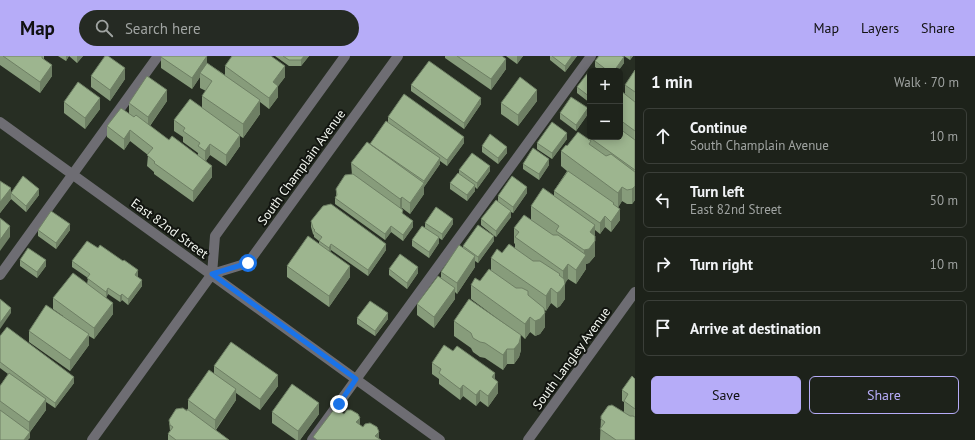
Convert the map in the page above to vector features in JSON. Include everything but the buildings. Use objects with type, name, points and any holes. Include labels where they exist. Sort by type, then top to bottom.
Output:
[{"type":"street","points":[[0,275],[158,56]]},
{"type":"street","points":[[92,440],[212,274],[215,236],[344,56]]},
{"type":"street","name":"South Champlain Avenue","points":[[212,274],[248,263],[398,56]]},
{"type":"street","points":[[312,440],[591,56]]},
{"type":"street","name":"East 82nd Street","points":[[0,122],[440,440]]},
{"type":"street","name":"South Langley Avenue","points":[[528,440],[635,292]]},
{"type":"route","points":[[248,263],[212,274],[356,379],[339,404]]}]
